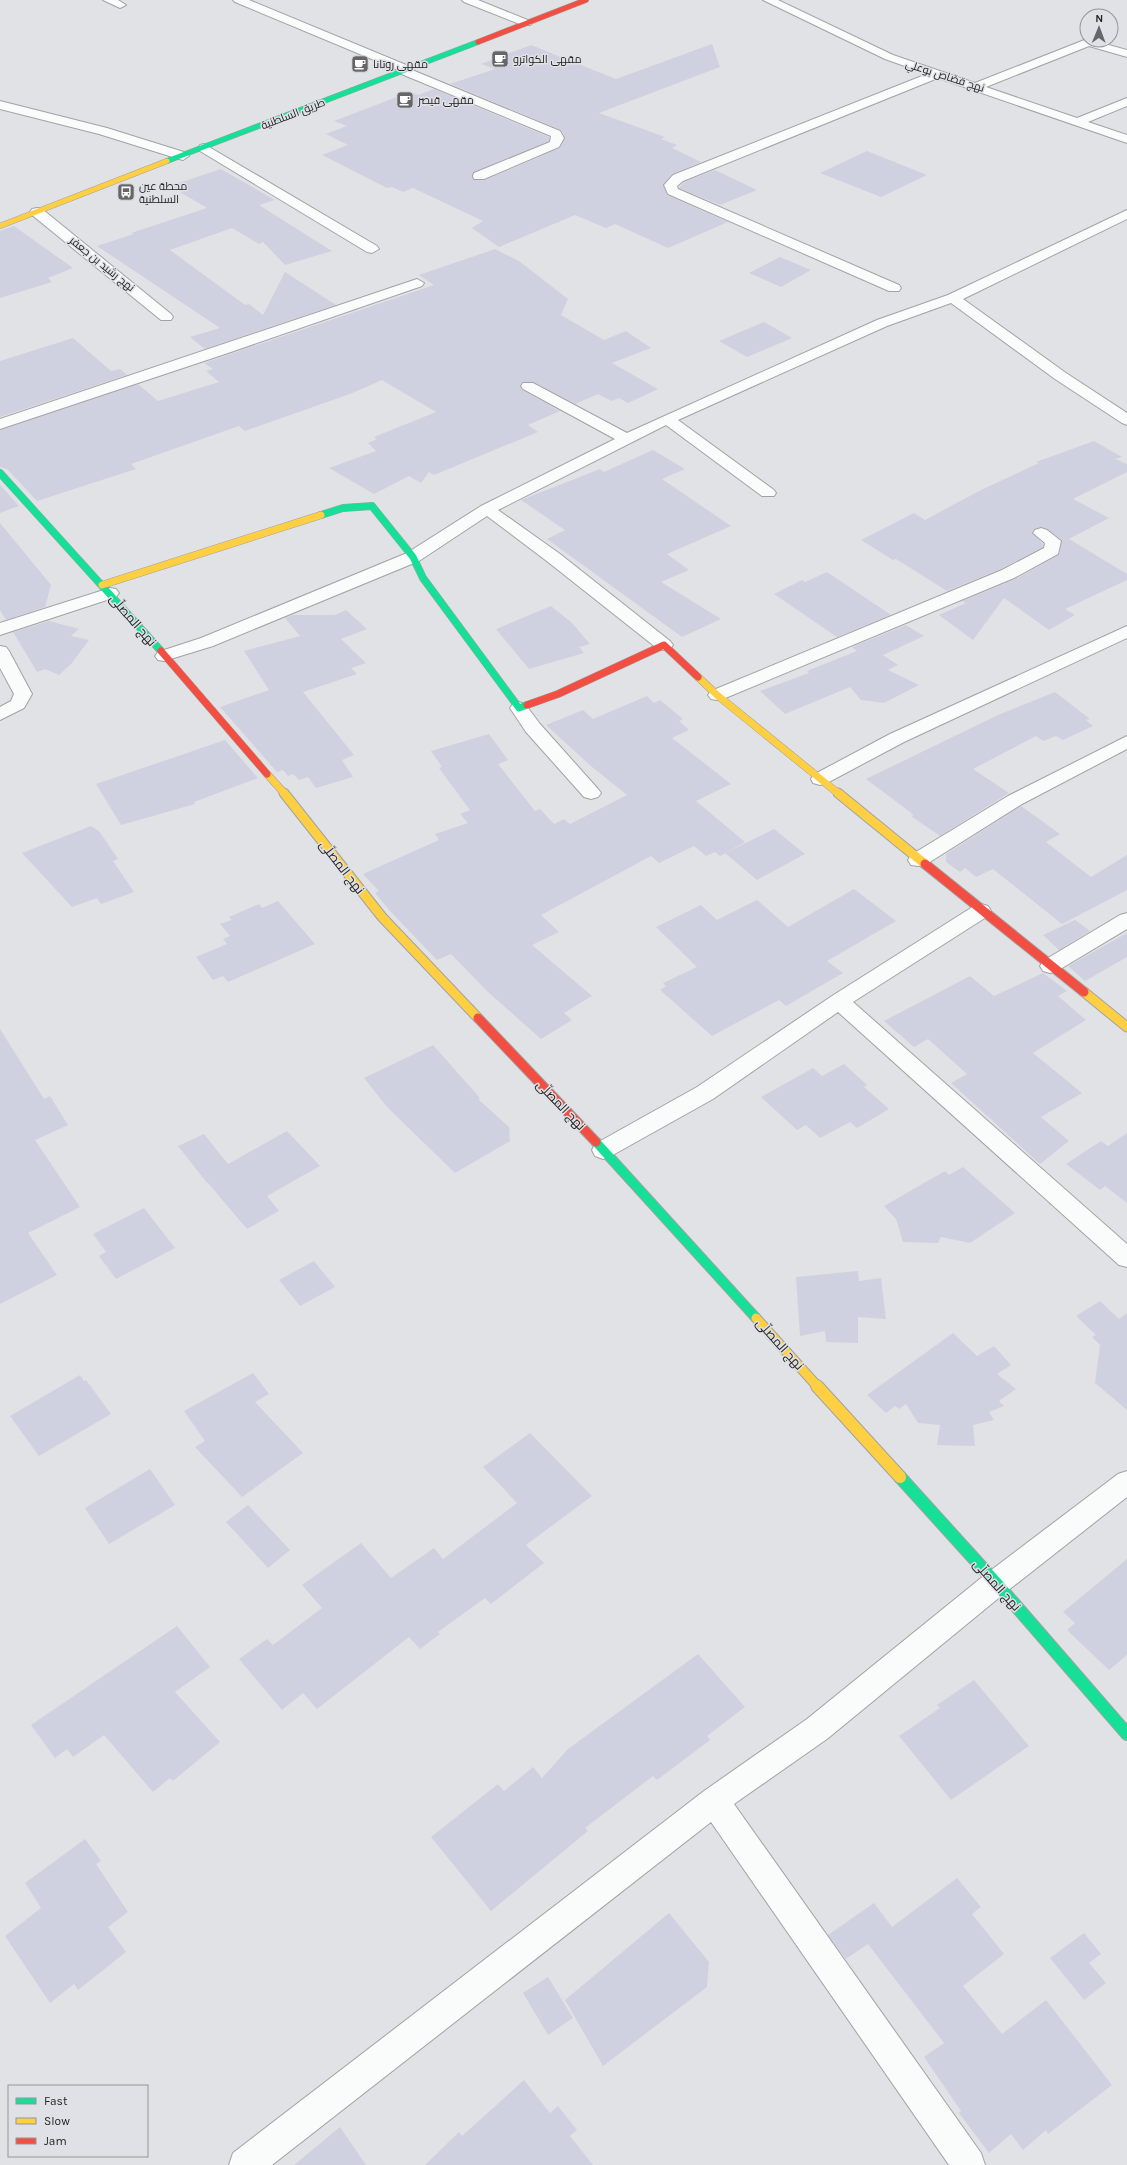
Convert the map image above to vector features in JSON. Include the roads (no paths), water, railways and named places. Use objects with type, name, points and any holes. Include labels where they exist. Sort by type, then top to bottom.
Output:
[{"type":"street","points":[[109,0],[120,5]]},
{"type":"street","points":[[239,0],[556,134],[558,138],[555,144],[479,176]]},
{"type":"street","points":[[468,0],[526,23]]},
{"type":"street","name":"طريق السلطنية","points":[[0,226],[586,0]]},
{"type":"street","name":"نهج قصّاص بوعلي","points":[[769,0],[890,57],[1079,121],[1127,139]]},
{"type":"street","points":[[977,86],[1088,42],[1127,54]]},
{"type":"street","points":[[894,288],[673,192],[670,185],[678,178],[937,74]]},
{"type":"street","points":[[1079,121],[1127,102]]},
{"type":"street","points":[[0,105],[103,131],[183,156]]},
{"type":"street","points":[[204,148],[372,249]]},
{"type":"street","name":"نهج رشيد بن جعفر","points":[[37,212],[166,317]]},
{"type":"street","points":[[164,656],[207,642],[413,557],[487,509],[667,419],[882,323],[953,298],[1127,214]]},
{"type":"street","points":[[0,424],[38,410],[223,350],[417,283]]},
{"type":"street","points":[[953,298],[1009,337],[1049,369],[1127,420]]},
{"type":"street","points":[[528,386],[626,439]]},
{"type":"street","points":[[667,419],[768,493]]},
{"type":"street","name":"نهج المصلّى","points":[[0,473],[106,589],[305,818],[342,869],[382,917],[603,1150],[996,1583],[1127,1734]]},
{"type":"street","points":[[0,630],[4,627],[106,589],[234,544],[343,508],[372,506],[413,557],[428,584],[533,728],[591,793]]},
{"type":"street","points":[[487,509],[554,558],[664,646],[717,694],[918,860],[1127,1027]]},
{"type":"street","points":[[717,694],[1008,574],[1052,550],[1053,541],[1041,533]]},
{"type":"street","points":[[820,779],[897,738],[1127,631]]},
{"type":"street","points":[[519,708],[558,694],[664,646]]},
{"type":"street","points":[[0,651],[23,694],[18,704],[0,714]]},
{"type":"street","points":[[918,860],[1015,800],[1127,742]]},
{"type":"street","points":[[603,1150],[705,1093],[839,1001],[981,911]]},
{"type":"street","points":[[1050,966],[1127,920]]},
{"type":"street","points":[[839,1001],[1127,1258]]},
{"type":"street","points":[[245,2165],[714,1801],[817,1729],[996,1583],[1127,1482]]},
{"type":"street","points":[[714,1801],[969,2165]]},
{"type":"place","name":"مقهى الكواترو","points":[[500,59]]},
{"type":"place","name":"مقهى روتانا","points":[[360,64]]},
{"type":"place","name":"مقهى قيصر","points":[[405,100]]},
{"type":"place","name":"محطة عين السلطنية","points":[[126,192]]}]
